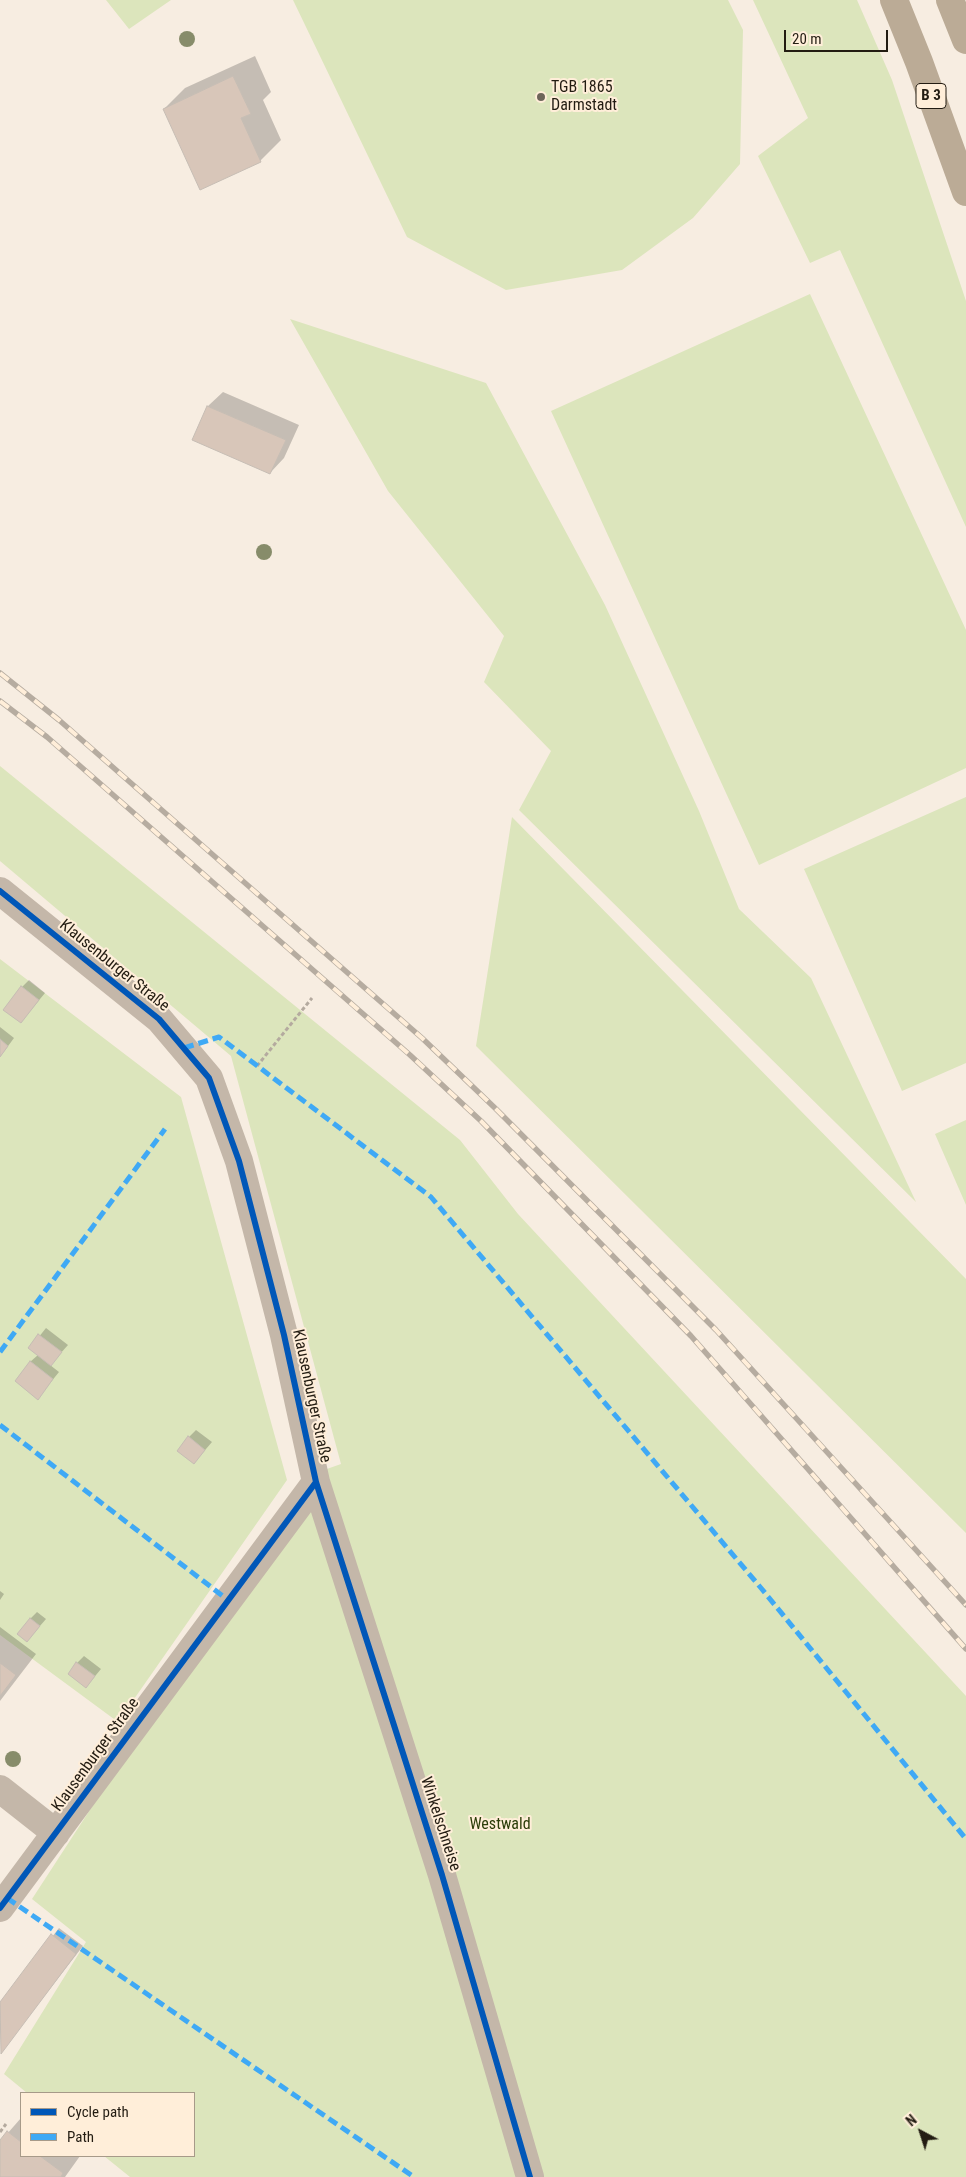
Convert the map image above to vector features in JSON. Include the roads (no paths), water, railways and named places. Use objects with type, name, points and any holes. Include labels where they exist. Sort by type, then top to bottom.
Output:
[{"type":"main road","name":"B 3","points":[[894,0],[966,192]]},
{"type":"main road","points":[[950,0],[966,40]]},
{"type":"street","name":"Klausenburger Straße","points":[[0,891],[159,1018],[209,1078],[239,1161],[284,1335],[316,1482],[0,1908]]},
{"type":"street","name":"Winkelschneise","points":[[316,1482],[442,1875],[530,2177]]},
{"type":"street","points":[[0,1789],[56,1833]]},
{"type":"railway","points":[[0,673],[59,720],[422,1038],[496,1109],[716,1330],[966,1605]]},
{"type":"railway","points":[[0,701],[47,737],[410,1055],[481,1121],[691,1336],[966,1649]]},
{"type":"place","name":"TGB 1865 Darmstadt","points":[[541,97]]},
{"type":"park label","name":"Westwald","points":[[500,1825]]}]
